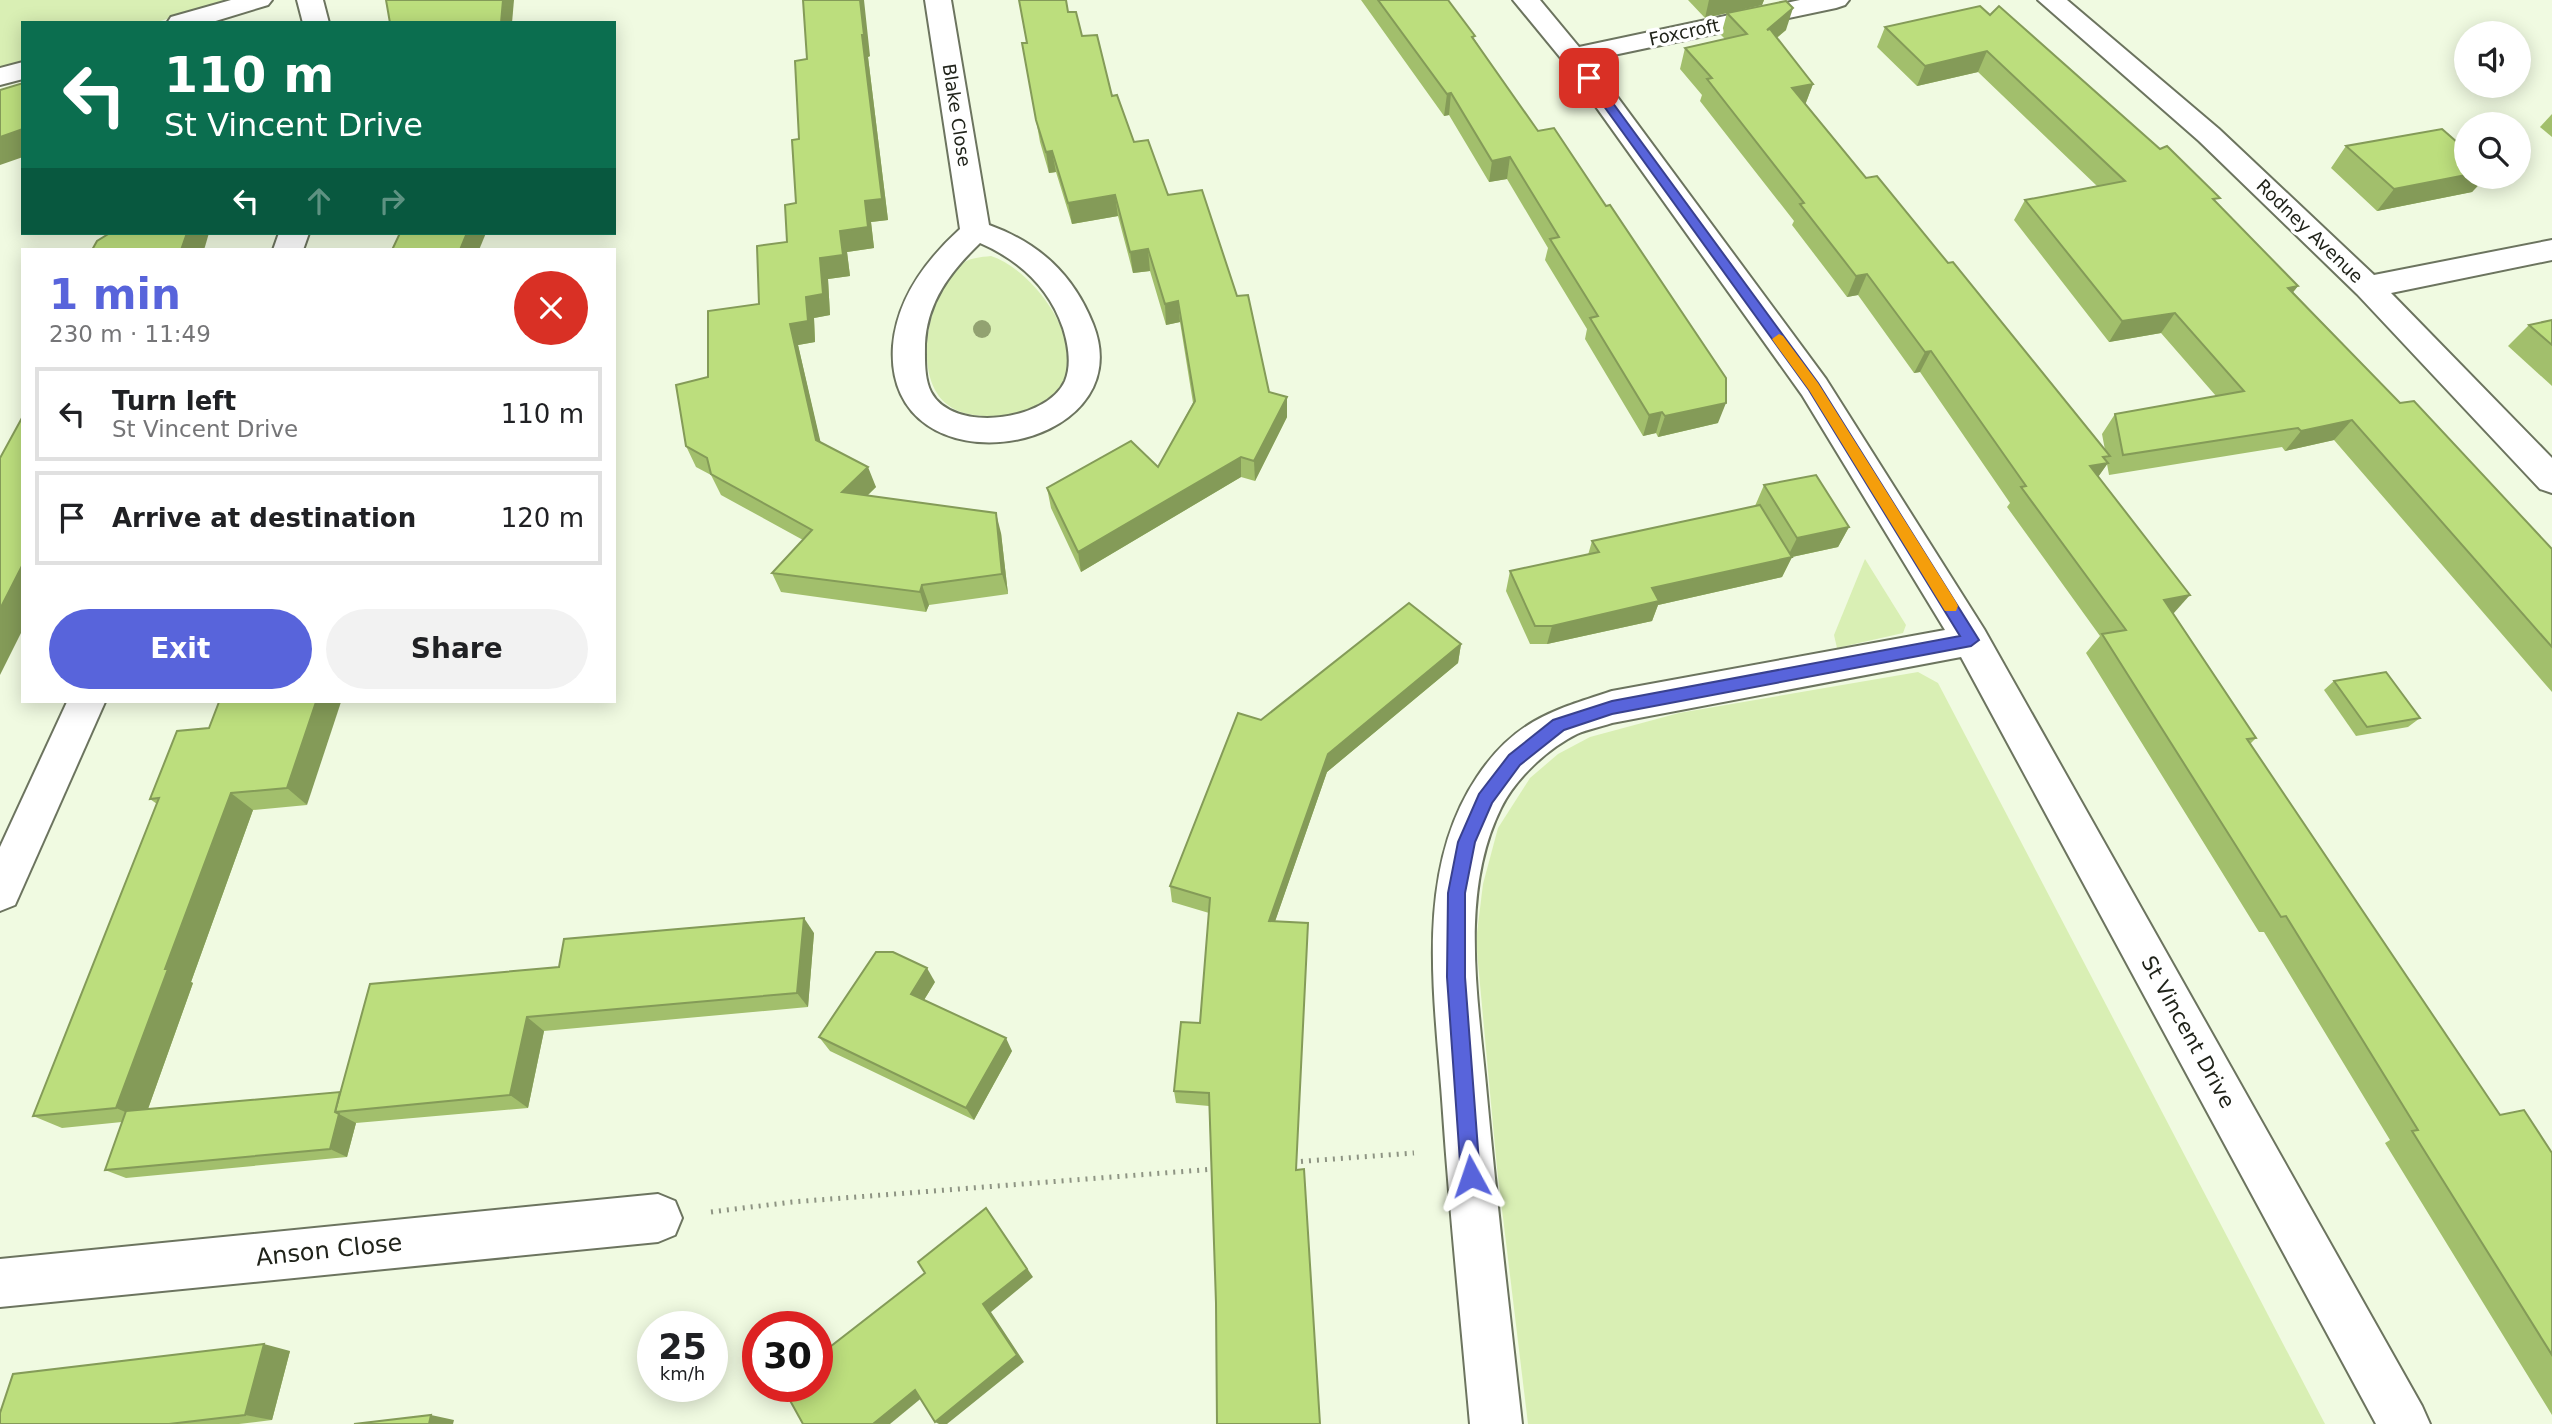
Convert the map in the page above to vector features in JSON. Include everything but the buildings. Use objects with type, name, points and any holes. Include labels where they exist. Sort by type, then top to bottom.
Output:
[{"type":"street","points":[[187,21],[259,0]]},
{"type":"street","points":[[310,0],[315,21]]},
{"type":"street","name":"Blake Close","points":[[938,0],[975,231]]},
{"type":"street","name":"St Vincent Drive","points":[[1526,0],[1573,56],[1814,387],[1971,640],[2404,1424]]},
{"type":"street","name":"Foxcroft","points":[[1573,56],[1836,0]]},
{"type":"street","name":"Rodney Avenue","points":[[2051,0],[2209,135],[2368,287],[2552,480]]},
{"type":"street","points":[[0,76],[21,71]]},
{"type":"street","points":[[975,231],[1004,241],[1052,275],[1071,308],[1085,343],[1085,367],[1077,391],[1056,410],[1031,424],[997,430],[972,430],[935,416],[921,404],[909,377],[913,316],[924,288],[947,256],[975,231]]},
{"type":"street","points":[[2368,287],[2552,250]]},
{"type":"street","points":[[1496,1424],[1468,1148],[1456,977],[1456,893],[1466,842],[1485,799],[1515,760],[1558,725],[1612,707],[1971,640]]},
{"type":"street","points":[[0,892],[86,703]]},
{"type":"street","name":"Anson Close","points":[[0,1283],[658,1218]]},
{"type":"path","points":[[1289,1163],[1468,1148]]},
{"type":"path","points":[[658,1218],[792,1202],[1220,1168]]},
{"type":"green space","points":[[0,0],[228,0],[160,21],[21,21],[21,64],[0,70]]},
{"type":"green space","points":[[991,256],[1010,265],[1045,299],[1058,321],[1066,343],[1068,365],[1061,385],[1044,401],[1015,414],[978,416],[956,410],[936,392],[929,375],[928,335],[940,294],[949,278],[967,261]]},
{"type":"green space","points":[[1865,559],[1906,625],[1903,633],[1837,648],[1834,635]]},
{"type":"green space","points":[[1918,672],[1938,683],[2325,1424],[1528,1424],[1497,1168],[1476,941],[1483,884],[1498,828],[1530,778],[1558,754],[1590,737],[1679,713]]},
{"type":"slow traffic","points":[[1779,339],[1814,387],[1950,606]]},
{"type":"route","points":[[1471,1176],[1456,977],[1456,893],[1466,842],[1485,799],[1515,760],[1558,725],[1612,707],[1971,640],[1814,387],[1589,78]]}]
